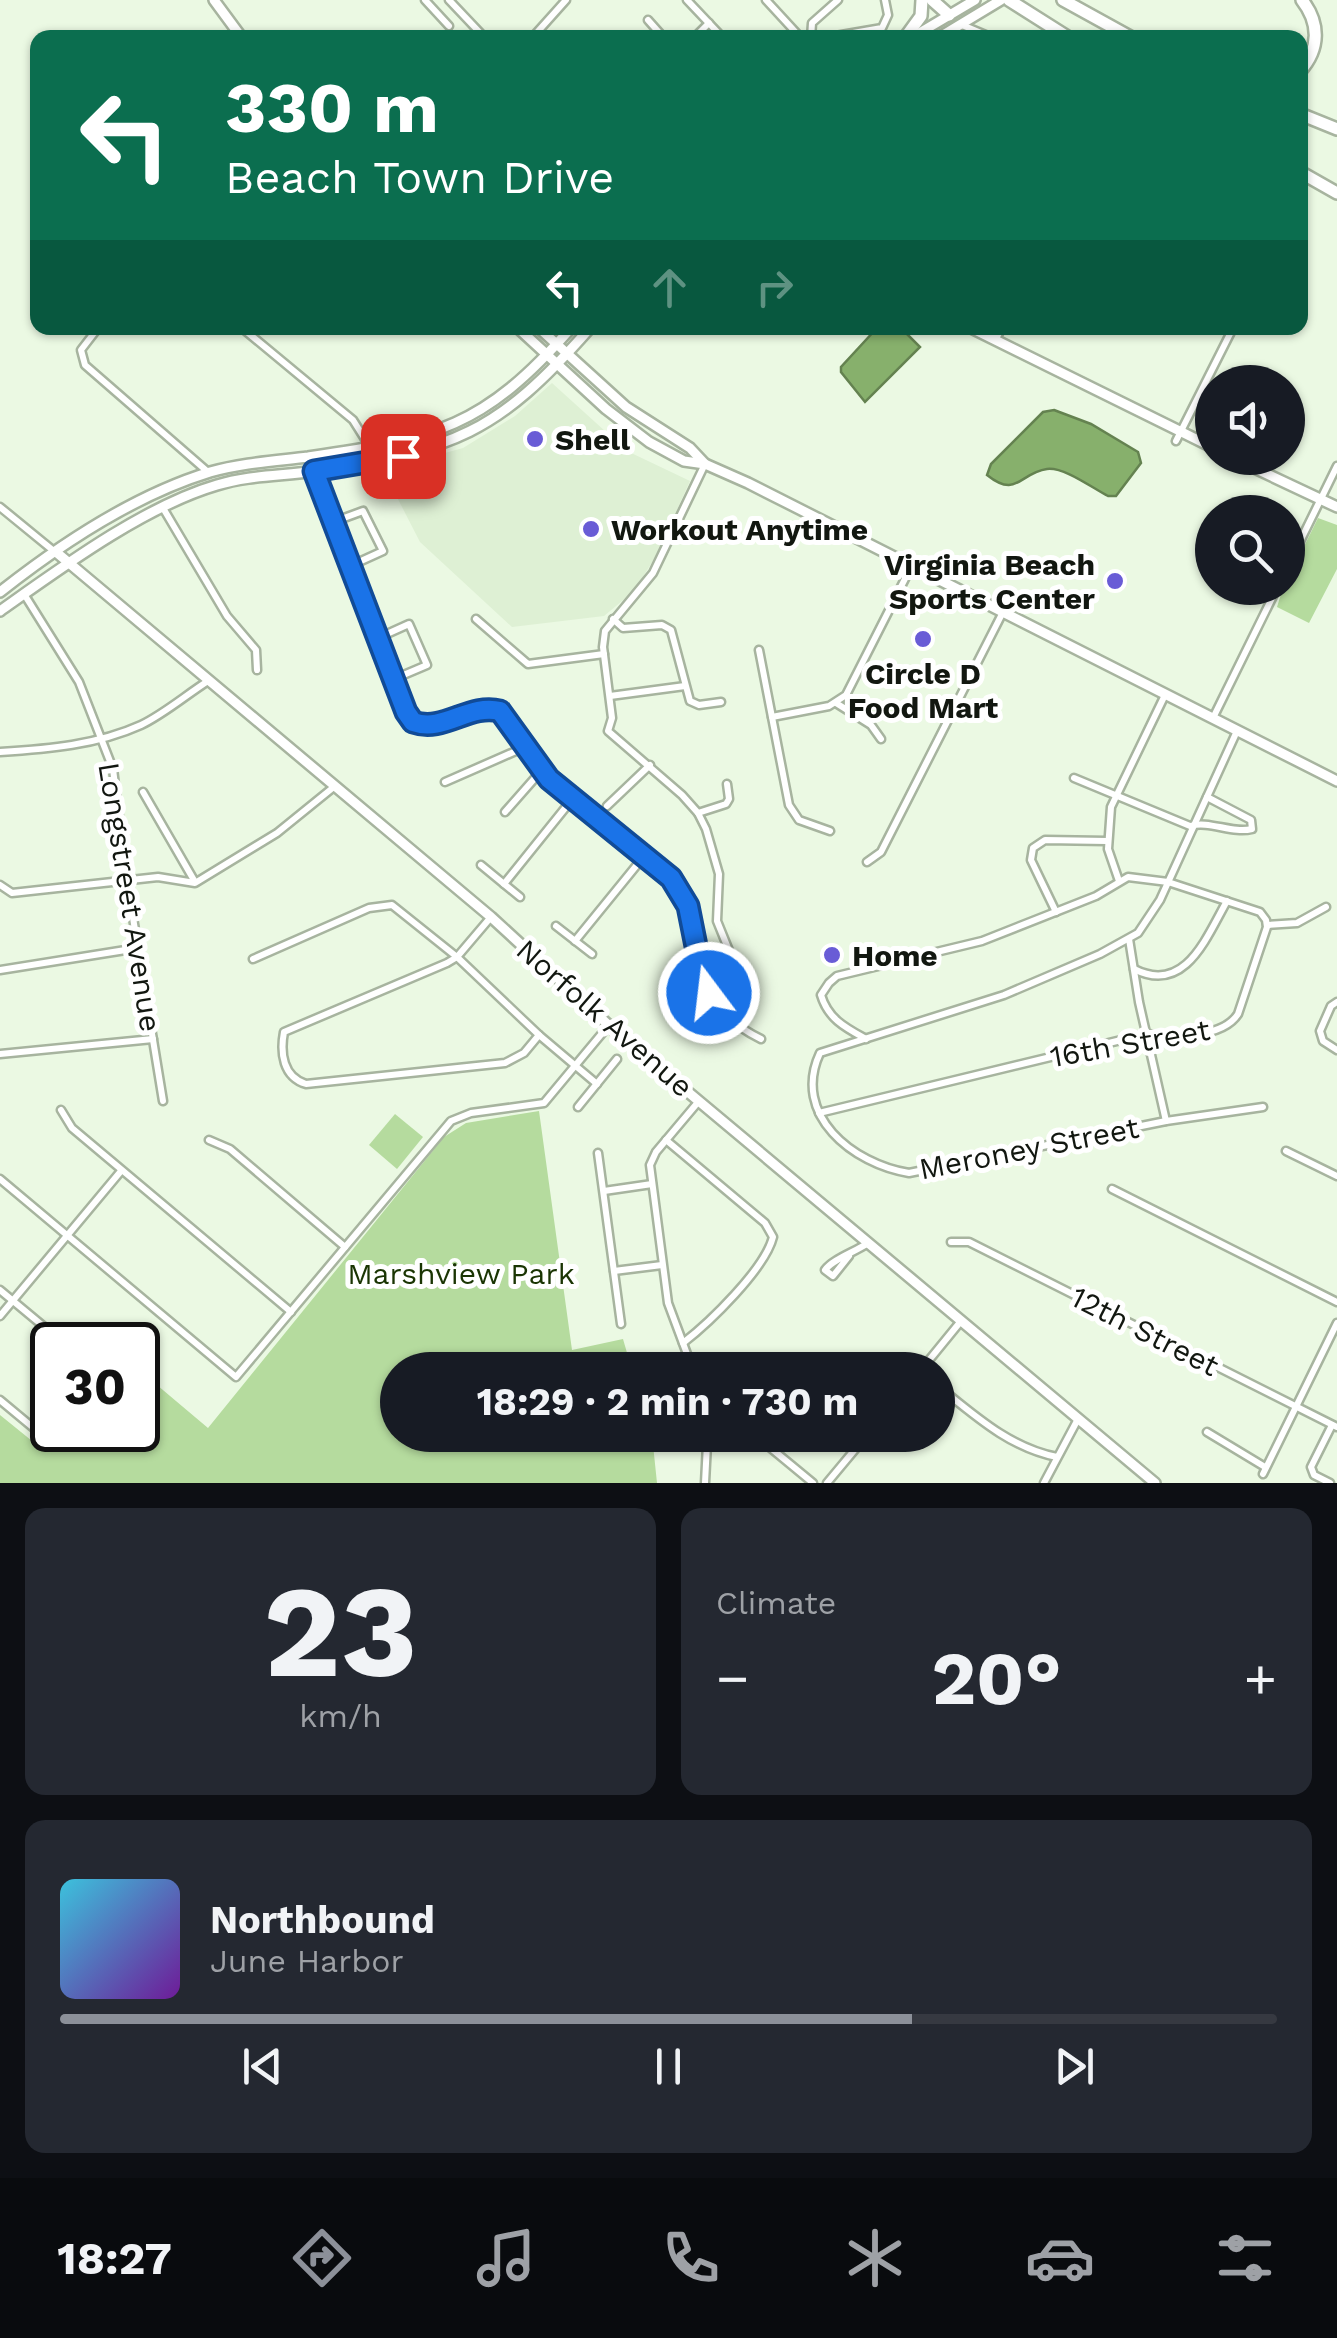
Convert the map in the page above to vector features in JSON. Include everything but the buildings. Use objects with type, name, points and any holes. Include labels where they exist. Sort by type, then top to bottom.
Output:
[{"type":"highway","points":[[913,30],[921,16],[922,0]]},
{"type":"highway","points":[[932,0],[949,15]]},
{"type":"highway","points":[[1010,0],[1056,30]]},
{"type":"highway","points":[[1064,0],[1118,30]]},
{"type":"highway","points":[[1302,0],[1314,21],[1316,40],[1308,61]]},
{"type":"highway","points":[[1308,117],[1337,129]]},
{"type":"highway","points":[[1308,177],[1337,194]]},
{"type":"main road","points":[[214,0],[236,30]]},
{"type":"main road","points":[[922,30],[975,0]]},
{"type":"main road","points":[[951,30],[1001,0]]},
{"type":"main road","points":[[949,15],[960,24]]},
{"type":"main road","points":[[526,335],[649,442],[684,461],[705,464],[1337,782]]},
{"type":"main road","points":[[547,335],[626,407],[690,448],[705,464]]},
{"type":"main road","points":[[0,592],[56,552],[141,501],[208,473],[371,448],[434,433],[493,403],[565,335]]},
{"type":"main road","points":[[0,611],[163,508],[221,484],[378,462],[438,447],[474,431],[508,410],[584,335]]},
{"type":"main road","points":[[985,335],[1195,442]]},
{"type":"main road","points":[[1269,475],[1337,507]]},
{"type":"main road","name":"Norfolk Avenue","points":[[56,552],[336,784],[609,1025],[1155,1483]]},
{"type":"street","points":[[425,0],[449,26]]},
{"type":"street","points":[[450,0],[477,30]]},
{"type":"street","points":[[539,30],[566,0]]},
{"type":"street","points":[[687,0],[715,30]]},
{"type":"street","points":[[766,0],[794,30]]},
{"type":"street","points":[[812,30],[812,24],[838,0]]},
{"type":"street","points":[[870,30],[882,28],[888,15],[885,0]]},
{"type":"street","points":[[984,10],[987,30]]},
{"type":"street","points":[[648,20],[657,30]]},
{"type":"street","points":[[701,30],[708,23]]},
{"type":"street","points":[[960,24],[975,30]]},
{"type":"street","points":[[93,335],[81,350],[84,365],[208,473]]},
{"type":"street","points":[[250,335],[353,420],[371,448]]},
{"type":"street","points":[[995,340],[998,335]]},
{"type":"street","points":[[1178,437],[1229,335]]},
{"type":"street","points":[[434,433],[438,447]]},
{"type":"street","points":[[308,457],[413,722],[436,726],[476,710],[500,711],[542,770],[671,878],[688,906],[709,993],[748,1033],[761,1039]]},
{"type":"street","points":[[705,464],[652,574],[605,631],[612,718],[608,731],[650,765],[698,813],[716,855],[718,922],[732,958],[740,999]]},
{"type":"street","points":[[1305,530],[1337,466]]},
{"type":"street","points":[[0,507],[56,552]]},
{"type":"street","points":[[163,508],[228,616],[256,650],[257,670]]},
{"type":"street","points":[[333,522],[363,511],[383,551],[350,566]]},
{"type":"street","points":[[772,717],[836,703],[846,695],[912,567]]},
{"type":"street","name":"Longstreet Avenue","points":[[24,594],[64,654],[113,769],[163,1101]]},
{"type":"street","points":[[1213,719],[1269,605]]},
{"type":"street","points":[[867,862],[881,852],[1002,612]]},
{"type":"street","points":[[476,619],[528,664],[604,654]]},
{"type":"street","points":[[613,619],[624,628],[662,626],[671,630],[688,697],[694,704],[722,702]]},
{"type":"street","points":[[378,638],[409,624],[427,666],[394,679]]},
{"type":"street","points":[[759,650],[791,810],[799,820],[830,831]]},
{"type":"street","points":[[0,752],[60,747],[103,738],[144,724],[208,681]]},
{"type":"street","points":[[610,696],[685,686]]},
{"type":"street","points":[[1119,880],[1107,841],[1114,795],[1165,695]]},
{"type":"street","points":[[836,703],[870,725],[881,739]]},
{"type":"street","points":[[819,1113],[811,1084],[820,1053],[1004,995],[1129,939],[1152,916],[1237,732]]},
{"type":"street","points":[[445,782],[524,747]]},
{"type":"street","points":[[607,806],[650,765]]},
{"type":"street","points":[[505,812],[542,770]]},
{"type":"street","points":[[1074,778],[1194,826]]},
{"type":"street","points":[[0,885],[12,893],[158,877],[196,883],[277,834],[336,784]]},
{"type":"street","points":[[698,813],[726,804],[727,784]]},
{"type":"street","points":[[143,792],[196,883]]},
{"type":"street","points":[[504,884],[574,797]]},
{"type":"street","points":[[1194,826],[1199,823],[1226,830],[1252,829],[1251,820],[1207,797]]},
{"type":"street","points":[[1056,912],[1031,860],[1033,848],[1045,840],[1107,841]]},
{"type":"street","points":[[575,941],[645,855]]},
{"type":"street","points":[[481,865],[520,897]]},
{"type":"street","points":[[866,1039],[840,1024],[824,1006],[821,996],[828,983],[838,976],[954,950],[1096,896],[1119,880],[1140,877],[1168,882],[1260,912],[1267,925],[1297,923],[1326,907]]},
{"type":"street","points":[[1134,969],[1156,978],[1177,973],[1206,938],[1228,901]]},
{"type":"street","points":[[254,959],[369,908],[392,904],[457,957],[597,1084]]},
{"type":"street","points":[[491,917],[457,957],[288,1028],[282,1037],[286,1068],[294,1079],[306,1084],[505,1063],[524,1053],[539,1035]]},
{"type":"street","name":"16th Street","points":[[819,1113],[1146,1034],[1165,1037],[1208,1031],[1233,1022],[1267,925]]},
{"type":"street","points":[[556,926],[592,954]]},
{"type":"street","points":[[1129,939],[1166,1120]]},
{"type":"street","points":[[0,970],[138,948]]},
{"type":"street","points":[[1337,1002],[1331,1006],[1320,1036],[1337,1050]]},
{"type":"street","points":[[0,1179],[236,1378],[451,1122],[463,1114],[544,1103],[609,1025]]},
{"type":"street","points":[[0,1054],[73,1050],[153,1039]]},
{"type":"street","points":[[578,1106],[617,1059]]},
{"type":"street","points":[[686,1352],[668,1303],[651,1159],[699,1101]]},
{"type":"street","name":"Meroney Street","points":[[819,1113],[858,1156],[883,1168],[909,1173],[1166,1120],[1263,1107]]},
{"type":"street","points":[[61,1110],[72,1128],[290,1312]]},
{"type":"street","points":[[209,1140],[230,1149],[345,1247]]},
{"type":"street","points":[[666,1140],[765,1223],[773,1237],[764,1256],[711,1320],[682,1342]]},
{"type":"street","points":[[1286,1151],[1337,1176]]},
{"type":"street","points":[[598,1153],[621,1324]]},
{"type":"street","points":[[0,1316],[121,1171]]},
{"type":"street","points":[[603,1192],[652,1184]]},
{"type":"street","points":[[1112,1189],[1337,1302]]},
{"type":"street","name":"12th Street","points":[[951,1242],[969,1242],[1335,1426]]},
{"type":"street","points":[[850,1256],[868,1243]]},
{"type":"street","points":[[614,1270],[662,1265]]},
{"type":"street","points":[[0,1290],[39,1322]]},
{"type":"street","points":[[935,1352],[961,1320]]},
{"type":"street","points":[[1207,1432],[1264,1470],[1337,1323]]},
{"type":"street","points":[[955,1399],[991,1428],[1035,1453],[1056,1457]]},
{"type":"street","points":[[0,1400],[30,1425]]},
{"type":"street","points":[[1044,1483],[1078,1420]]},
{"type":"street","points":[[1330,1483],[1314,1474],[1311,1467],[1335,1426]]},
{"type":"street","points":[[705,1483],[707,1452]]},
{"type":"street","points":[[776,1452],[813,1483]]},
{"type":"street","points":[[827,1483],[853,1452]]},
{"type":"shaded area","points":[[871,335],[908,335],[920,347],[865,402],[841,367]]},
{"type":"shaded area","points":[[552,383],[627,451],[690,481],[656,556],[634,591],[604,616],[512,627],[420,542],[383,470],[463,448],[515,416]]},
{"type":"shaded area","points":[[1054,410],[1091,424],[1138,452],[1141,463],[1116,496],[1108,496],[1054,469],[1038,471],[1012,485],[987,475],[991,464],[1043,412]]},
{"type":"green space","points":[[1318,518],[1337,525],[1337,569],[1309,623],[1277,607],[1305,605],[1305,544]]},
{"type":"green space","name":"Marshview Park","points":[[539,1111],[572,1350],[623,1339],[627,1352],[380,1352],[380,1452],[654,1452],[657,1483],[0,1483],[0,1415],[30,1439],[30,1452],[160,1452],[160,1388],[208,1428],[444,1137],[466,1123]]},
{"type":"green space","points":[[395,1114],[423,1137],[397,1169],[369,1145]]},
{"type":"place","name":"Shell","points":[[535,439]]},
{"type":"place","name":"Workout Anytime","points":[[591,529]]},
{"type":"place","name":"Virginia Beach Sports Center","points":[[1115,581]]},
{"type":"place","name":"Circle D Food Mart","points":[[923,639]]},
{"type":"place","name":"Home","points":[[832,955]]},
{"type":"route","points":[[403,456],[314,471],[406,712],[413,722],[436,726],[476,710],[500,711],[549,779],[671,878],[688,906],[709,993]]}]
